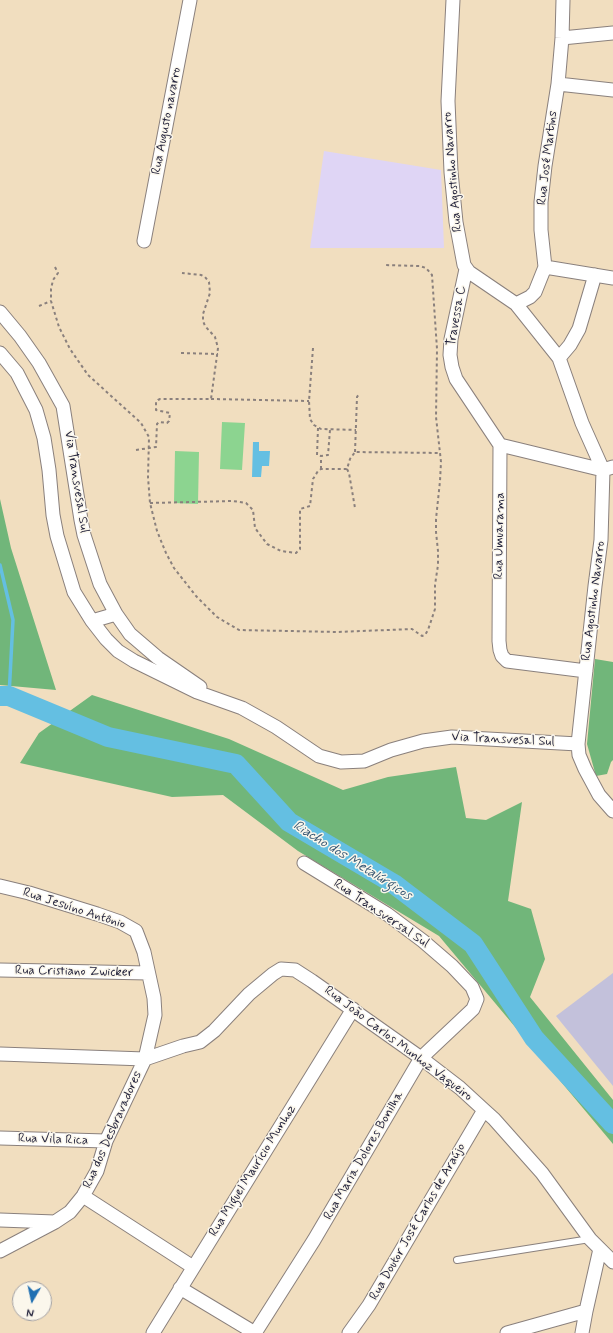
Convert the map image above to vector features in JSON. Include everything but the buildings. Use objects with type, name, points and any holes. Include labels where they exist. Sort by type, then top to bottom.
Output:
[{"type":"street","name":"Rua Augusto navarro","points":[[144,241],[190,0]]},
{"type":"street","name":"Rua Agostinho Navarro","points":[[453,0],[448,101],[450,164],[456,222],[466,269],[516,304],[559,358],[582,423],[608,468],[578,744],[579,755],[588,776],[599,795],[613,811]]},
{"type":"street","name":"Rua José Martins","points":[[516,304],[530,297],[535,292],[545,267],[541,230],[541,202],[558,84],[562,38],[563,0]]},
{"type":"street","points":[[562,38],[613,33]]},
{"type":"street","points":[[558,84],[613,90]]},
{"type":"street","points":[[545,267],[613,278]]},
{"type":"street","name":"Travessa C","points":[[466,269],[451,338],[450,355],[452,367],[456,379],[500,445]]},
{"type":"street","points":[[559,358],[570,345],[578,329],[595,275]]},
{"type":"street","name":"Via Transvesal Sul","points":[[0,312],[20,336],[39,363],[63,406],[84,535],[100,584],[116,614],[130,634],[158,658],[198,686],[208,696]]},
{"type":"street","name":"Via Transvesal Sul","points":[[0,353],[17,373],[36,410],[44,438],[49,470],[53,515],[57,536],[74,592],[92,621],[106,639],[118,651],[134,661],[197,692],[242,708],[276,727],[319,756],[341,762],[364,761],[391,750],[424,741],[452,737],[578,744]]},
{"type":"street","points":[[500,445],[608,468]]},
{"type":"street","name":"Rua Umuarama","points":[[500,445],[498,641],[502,656],[507,661],[586,670]]},
{"type":"street","points":[[92,621],[116,614]]},
{"type":"street","name":"Rua Transversal Sul","points":[[304,863],[386,914],[423,941],[452,966],[472,987]]},
{"type":"street","name":"Rua Jesuíno Antônio","points":[[0,886],[29,893],[90,912],[120,922],[136,931],[144,952],[154,998],[155,1015],[144,1059]]},
{"type":"street","name":"Rua João Carlos Munhoz Vaqueiro","points":[[144,1059],[200,1042],[214,1031],[249,994],[273,974],[281,969],[295,970],[353,1009],[421,1058],[460,1088],[484,1110],[542,1173],[590,1239],[613,1262]]},
{"type":"street","name":"Rua Cristiano Zwicker","points":[[0,970],[148,973]]},
{"type":"street","name":"Rua Maria Dolores Bonilha","points":[[255,1333],[314,1240],[421,1058],[473,1009],[476,999],[472,987]]},
{"type":"street","name":"Rua Miguel Maurício Munhoz","points":[[153,1333],[353,1009]]},
{"type":"street","points":[[0,1054],[144,1059]]},
{"type":"street","name":"Rua dos Desbravadores","points":[[0,1251],[55,1222],[70,1212],[83,1196],[97,1171],[106,1141],[144,1059]]},
{"type":"street","name":"Rua Doutor José Carlos de Araújo","points":[[349,1333],[369,1305],[484,1110]]},
{"type":"street","name":"Rua Vila Rica","points":[[0,1138],[106,1141]]},
{"type":"street","points":[[83,1196],[193,1267]]},
{"type":"street","points":[[0,1220],[55,1222]]},
{"type":"street","points":[[582,1333],[600,1249]]},
{"type":"street","points":[[180,1288],[255,1333]]},
{"type":"street","points":[[507,1333],[586,1311]]},
{"type":"lane","points":[[457,1260],[590,1239]]},
{"type":"path","points":[[55,267],[58,273],[53,280],[51,301],[59,327],[70,349],[88,375],[141,422],[149,437],[148,477],[150,503],[157,531],[174,568],[196,596],[217,617],[239,630],[337,632],[412,629],[422,636],[425,635],[428,630],[435,609],[435,585],[438,565],[436,519],[440,481],[440,453],[436,417],[437,349],[432,274],[426,268],[420,266],[384,265]]},
{"type":"path","points":[[182,273],[202,275],[209,282],[210,293],[203,314],[203,321],[216,340],[218,348],[211,399]]},
{"type":"path","points":[[39,306],[51,301]]},
{"type":"path","points":[[313,348],[309,401],[310,419],[318,428],[330,430],[356,430]]},
{"type":"path","points":[[182,353],[218,354]]},
{"type":"path","points":[[355,508],[347,469],[350,459],[355,452],[357,397],[359,394]]},
{"type":"path","points":[[136,450],[154,448],[156,446],[157,424],[159,422],[167,423],[170,421],[170,413],[156,410],[156,402],[160,398],[309,401]]},
{"type":"path","points":[[318,428],[317,455],[321,456],[328,455],[330,430]]},
{"type":"path","points":[[355,452],[440,453]]},
{"type":"path","points":[[321,456],[321,469]]},
{"type":"path","points":[[150,503],[234,501],[246,503],[253,510],[255,528],[267,544],[281,552],[296,553],[300,549],[300,509],[310,506],[316,473],[321,469],[347,469]]},
{"type":"shaded area","points":[[324,151],[441,170],[444,248],[310,248]]},
{"type":"shaded area","points":[[613,973],[613,1086],[556,1016]]},
{"type":"green space","points":[[222,422],[245,423],[242,470],[220,469]]},
{"type":"green space","points":[[175,451],[199,452],[198,504],[174,503]]},
{"type":"green space","points":[[0,499],[11,548],[56,690],[0,685]]},
{"type":"green space","points":[[595,659],[613,662],[613,760],[607,774],[596,776],[587,744]]},
{"type":"green space","points":[[92,695],[229,739],[343,790],[388,777],[456,767],[466,818],[486,820],[522,802],[508,901],[531,909],[545,959],[530,997],[613,1100],[613,1144],[439,936],[298,851],[223,795],[172,797],[20,763],[39,733]]},
{"type":"water","points":[[253,442],[259,442],[259,451],[270,451],[269,466],[262,466],[261,477],[252,477]]},
{"type":"waterway","points":[[0,565],[13,620],[9,696]]},
{"type":"waterway","name":"Riacho dos Metalúrgicos","points":[[0,696],[9,696],[108,737],[236,764],[289,822],[394,884],[473,944],[534,1038],[613,1124]]}]
